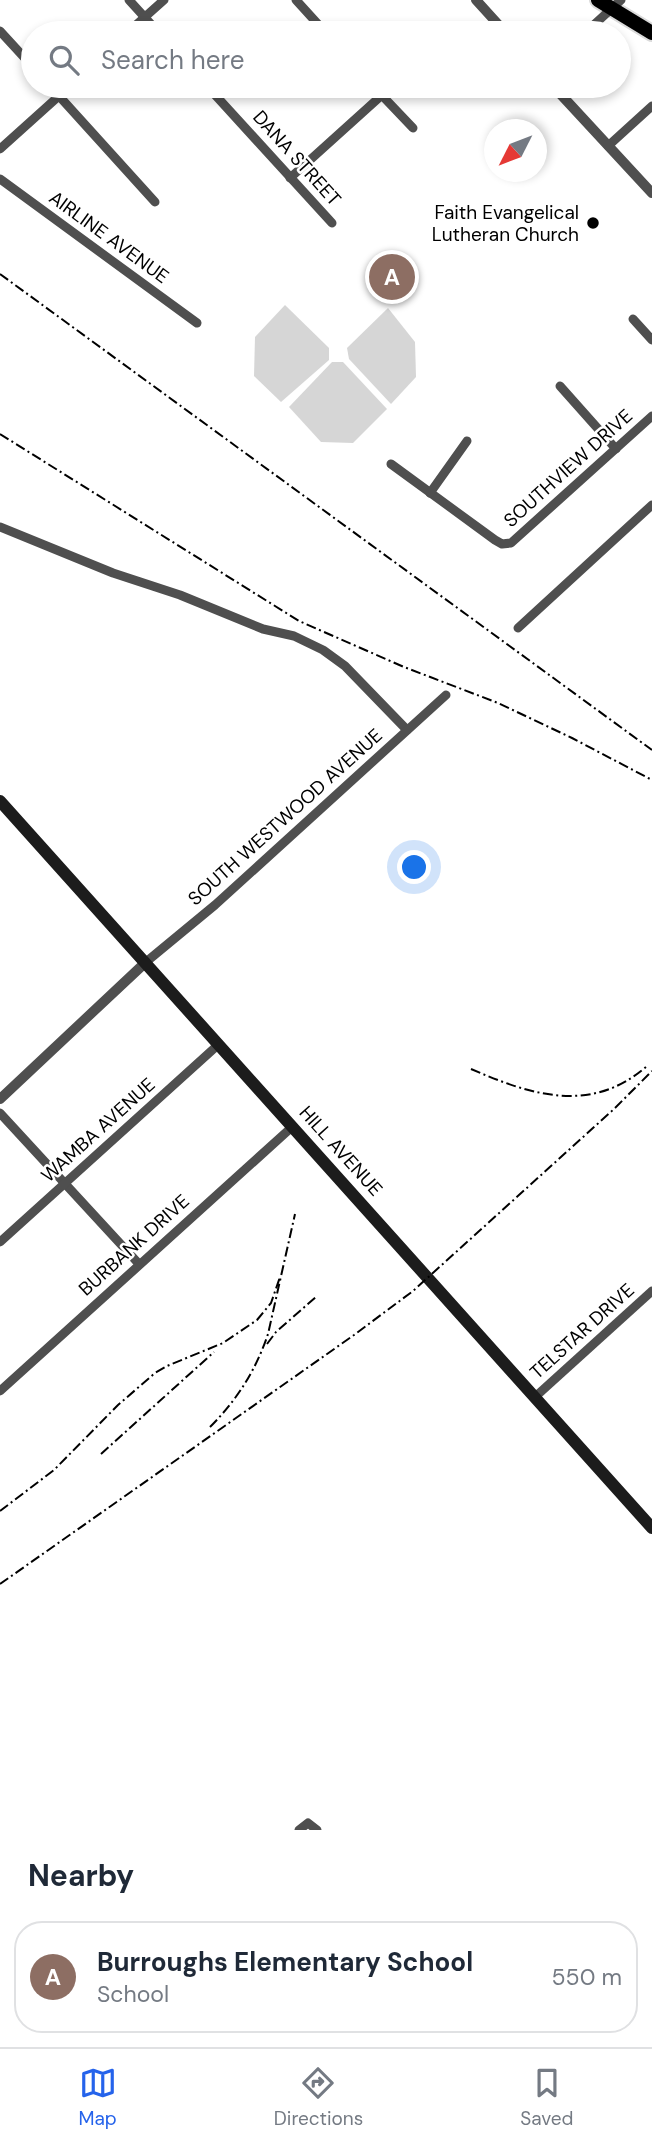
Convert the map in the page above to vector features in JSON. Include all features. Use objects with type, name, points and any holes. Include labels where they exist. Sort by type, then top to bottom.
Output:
[{"type":"main road","points":[[598,0],[617,4],[652,33]]},
{"type":"main road","name":"HILL AVENUE","points":[[0,801],[652,1528]]},
{"type":"street","points":[[129,0],[148,21]]},
{"type":"street","points":[[140,21],[164,0]]},
{"type":"street","points":[[296,0],[315,21]]},
{"type":"street","points":[[476,0],[495,21]]},
{"type":"street","points":[[598,21],[617,4]]},
{"type":"street","points":[[0,31],[21,54]]},
{"type":"street","points":[[0,149],[57,98]]},
{"type":"street","points":[[61,98],[155,202]]},
{"type":"street","name":"DANA STREET","points":[[218,98],[332,223]]},
{"type":"street","points":[[290,178],[379,98]]},
{"type":"street","points":[[385,98],[413,128]]},
{"type":"street","points":[[564,98],[652,193]]},
{"type":"street","points":[[608,145],[652,106]]},
{"type":"street","name":"AIRLINE AVENUE","points":[[0,179],[197,323]]},
{"type":"street","points":[[633,319],[652,340]]},
{"type":"street","points":[[560,386],[616,449]]},
{"type":"street","name":"SOUTHVIEW DRIVE","points":[[430,493],[495,540],[511,543],[652,416]]},
{"type":"street","points":[[391,464],[430,493],[467,441]]},
{"type":"street","points":[[518,628],[652,505]]},
{"type":"street","points":[[0,527],[113,573],[180,595],[263,629],[294,636],[323,650],[345,666],[407,730]]},
{"type":"street","name":"SOUTH WESTWOOD AVENUE","points":[[146,962],[215,905],[446,695]]},
{"type":"street","points":[[0,1099],[146,962]]},
{"type":"street","name":"WAMBA AVENUE","points":[[0,1242],[219,1044]]},
{"type":"street","points":[[0,1113],[139,1265]]},
{"type":"street","name":"BURBANK DRIVE","points":[[0,1391],[292,1127]]},
{"type":"street","name":"TELSTAR DRIVE","points":[[535,1397],[652,1291]]},
{"type":"street","points":[[299,1830],[308,1824],[317,1830]]},
{"type":"shaded area","points":[[285,305],[329,348],[329,360],[281,402],[254,376],[255,337]]},
{"type":"shaded area","points":[[388,308],[415,342],[416,377],[391,404],[349,359],[347,348]]},
{"type":"shaded area","points":[[332,362],[343,362],[387,409],[353,443],[321,442],[289,407]]},
{"type":"railway","points":[[0,274],[652,750]]},
{"type":"railway","points":[[0,434],[299,621],[404,667],[498,703],[652,780]]},
{"type":"railway","points":[[471,1069],[516,1086],[560,1096],[604,1091],[626,1081],[647,1066]]},
{"type":"railway","points":[[0,1584],[413,1291],[614,1109],[652,1071]]},
{"type":"railway","points":[[210,1427],[245,1384],[258,1360],[268,1334],[295,1214]]},
{"type":"railway","points":[[0,1511],[54,1470],[118,1405],[155,1373],[223,1343],[257,1320],[271,1303],[280,1277]]},
{"type":"railway","points":[[267,1344],[276,1332],[317,1296]]},
{"type":"railway","points":[[101,1454],[214,1352]]},
{"type":"place","name":"Faith Evangelical Lutheran Church","points":[[593,223]]},
{"type":"place","name":"Burroughs Elementary School","points":[[392,277]]}]
